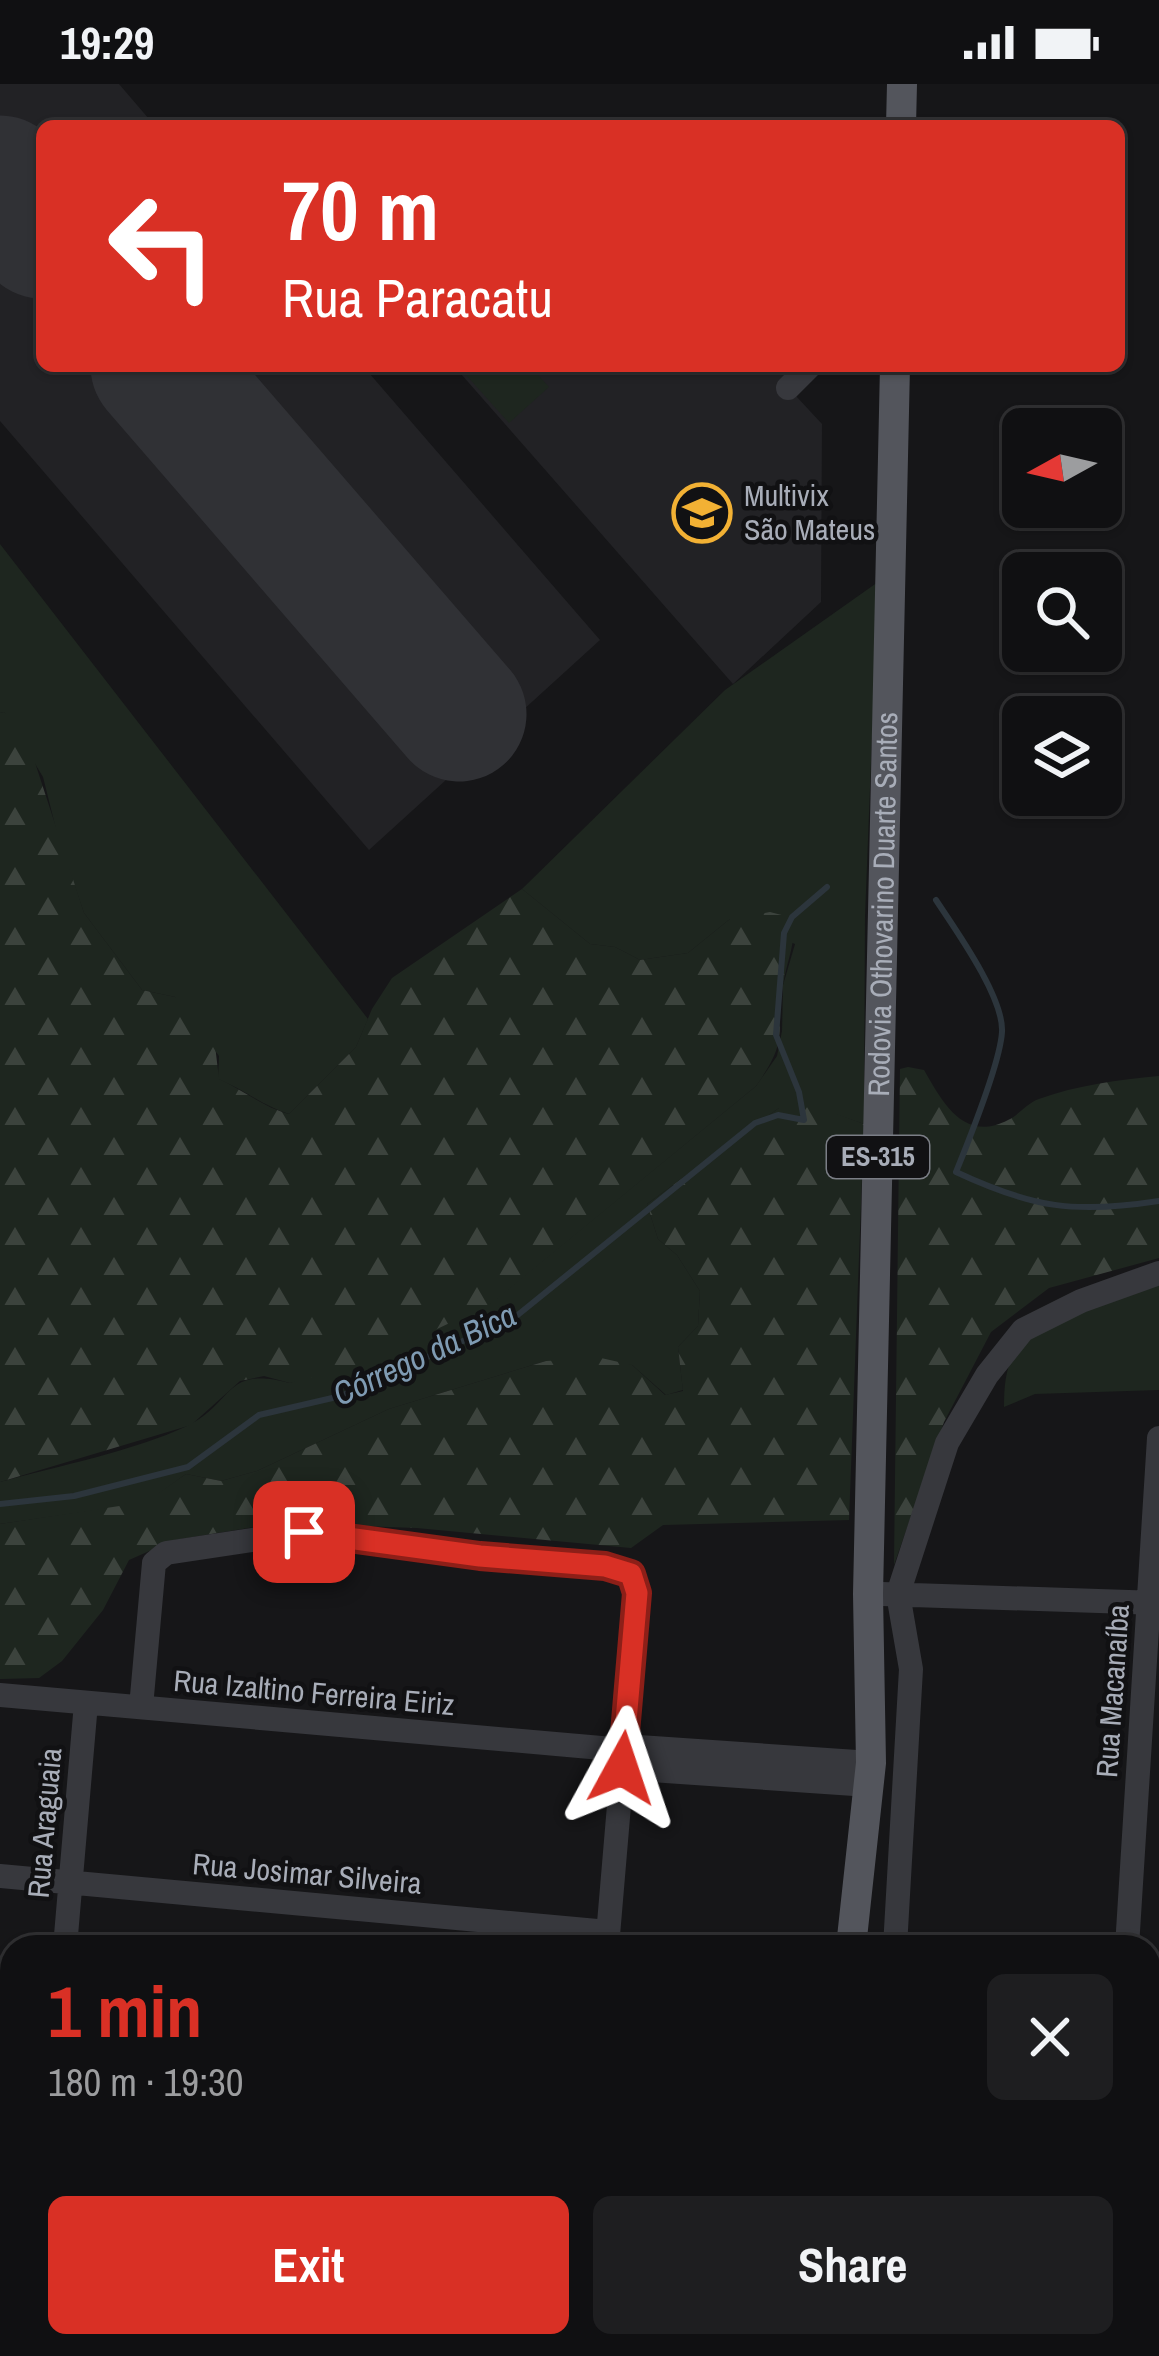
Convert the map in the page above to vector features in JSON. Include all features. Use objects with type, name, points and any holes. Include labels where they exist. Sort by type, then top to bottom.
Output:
[{"type":"main road","points":[[901,120],[902,84]]},
{"type":"main road","name":"Rodovia Othovarino Duarte Santos","points":[[852,1935],[883,1594],[896,372]]},
{"type":"street","points":[[788,388],[803,372]]},
{"type":"street","points":[[1154,1603],[883,1594],[947,1443],[987,1375],[1023,1330],[1081,1301],[1159,1273]]},
{"type":"street","name":"Rua Macanaíba","points":[[1128,1935],[1154,1603],[1159,1438]]},
{"type":"street","points":[[141,1707],[154,1563],[166,1552],[304,1532],[480,1556],[605,1566],[631,1574],[637,1593],[607,1935]]},
{"type":"street","name":"Rodovia Othovarino Duarte Santos","points":[[883,1594],[910,1669],[896,1935]]},
{"type":"street","name":"Rua Izaltino Ferreira Eiriz","points":[[0,1695],[870,1774]]},
{"type":"street","name":"Rua Araguaia","points":[[65,1935],[86,1703]]},
{"type":"street","name":"Rua Josimar Silveira","points":[[0,1876],[569,1935]]},
{"type":"shaded area","points":[[0,84],[119,84],[150,120],[36,120],[36,372],[368,372],[600,640],[369,850],[0,421]]},
{"type":"shaded area","points":[[472,118],[578,120],[471,120]]},
{"type":"shaded area","name":"Multivix São Mateus","points":[[459,372],[792,372],[783,382],[822,424],[821,602],[733,684]]},
{"type":"green space","points":[[463,372],[535,372],[549,387],[509,423]]},
{"type":"green space","points":[[0,544],[368,1019],[356,1047],[289,1114],[218,1079],[219,1056],[175,997],[142,990],[84,913],[43,777],[4,712],[0,713]]},
{"type":"green space","points":[[878,582],[865,917],[864,1124],[818,1108],[779,1108],[647,1204],[658,1239],[677,1255],[700,1291],[698,1326],[678,1347],[683,1390],[666,1395],[632,1365],[546,1361],[389,1409],[257,1471],[221,1481],[186,1474],[146,1503],[0,1524],[0,1482],[166,1435],[202,1417],[240,1383],[268,1379],[290,1383],[491,1303],[756,1086],[777,1056],[783,985],[795,944],[730,919],[688,953],[640,960],[615,947],[590,944],[522,889],[725,690]]},
{"type":"green space","points":[[0,713],[26,735],[84,913],[142,990],[175,997],[212,1020],[219,1079],[270,1107],[289,1114],[356,1047],[392,978],[522,889],[590,944],[615,947],[640,960],[688,953],[730,919],[770,912],[793,918],[773,1057],[756,1086],[492,1303],[365,1363],[290,1383],[264,1376],[240,1381],[191,1425],[0,1482]]},
{"type":"green space","points":[[900,1069],[924,1070],[947,1106],[979,1127],[1008,1120],[1053,1094],[1159,1076],[1159,1258],[1049,1288],[991,1332],[944,1422],[894,1565]]},
{"type":"green space","points":[[818,1107],[864,1124],[849,1520],[663,1525],[631,1548],[417,1528],[280,1523],[174,1540],[129,1560],[103,1610],[62,1661],[39,1678],[0,1679],[0,1524],[146,1502],[186,1474],[221,1481],[257,1471],[389,1409],[546,1361],[601,1358],[632,1365],[665,1395],[683,1391],[678,1347],[698,1326],[700,1291],[677,1255],[658,1239],[647,1204],[779,1108]]},
{"type":"green space","points":[[1159,1282],[1159,1390],[1035,1394],[1004,1407],[1009,1365],[1026,1339],[1081,1308]]},
{"type":"waterway","name":"Córrego da Bica","points":[[0,1504],[74,1496],[188,1467],[259,1415],[341,1396],[514,1318],[755,1123],[778,1115],[804,1120],[799,1092],[776,1035],[784,933],[792,917],[827,887]]},
{"type":"waterway","points":[[936,900],[987,982],[1001,1017],[1000,1046],[990,1082],[956,1172],[1008,1194],[1055,1205],[1103,1207],[1159,1201]]},
{"type":"runway","points":[[0,183],[36,224]]},
{"type":"runway","points":[[163,372],[459,714]]},
{"type":"place","name":"Multivix São Mateus","points":[[702,513]]},
{"type":"route","points":[[304,1532],[480,1556],[605,1566],[631,1574],[637,1593],[622,1768]]}]
